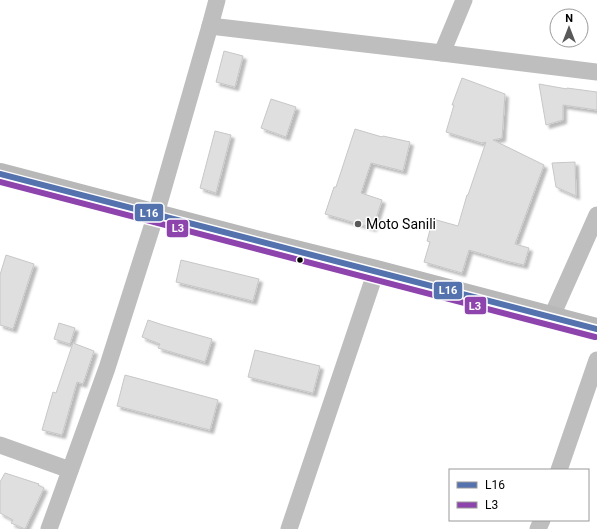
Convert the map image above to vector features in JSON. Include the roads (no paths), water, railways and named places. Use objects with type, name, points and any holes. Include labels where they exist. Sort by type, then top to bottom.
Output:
[{"type":"main road","points":[[0,174],[376,271],[597,330]]},
{"type":"street","points":[[49,529],[107,368],[156,214],[217,0]]},
{"type":"street","points":[[442,53],[464,0]]},
{"type":"street","points":[[210,26],[597,72]]},
{"type":"street","points":[[550,318],[597,215]]},
{"type":"street","points":[[289,529],[376,271]]},
{"type":"street","points":[[559,469],[597,360]]},
{"type":"street","points":[[0,445],[70,470]]},
{"type":"place","name":"Moto Sanili","points":[[358,224]]}]
